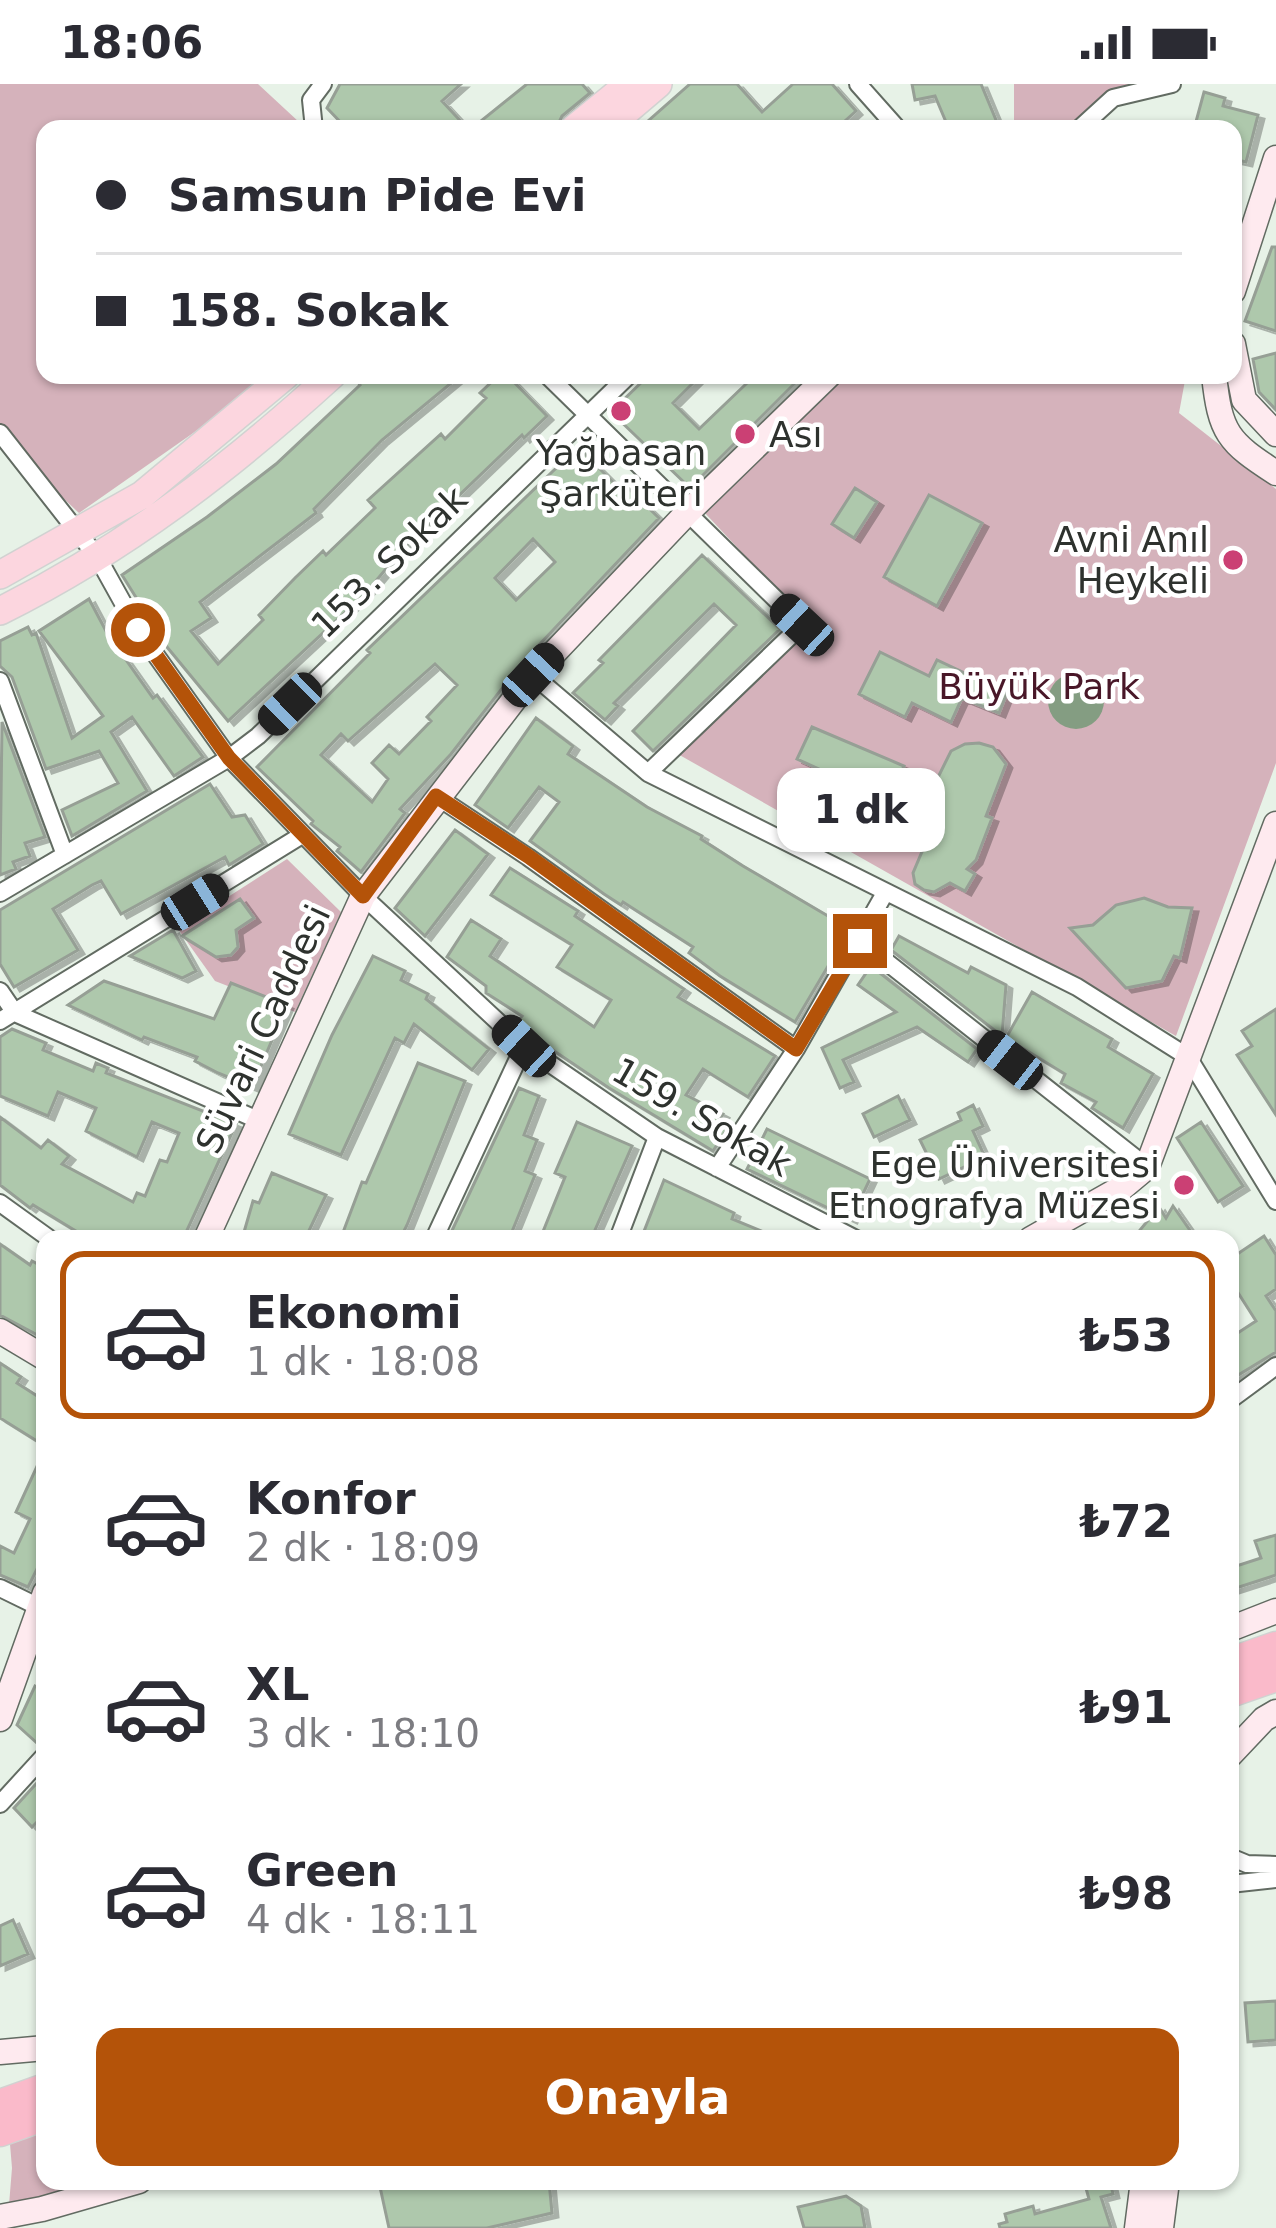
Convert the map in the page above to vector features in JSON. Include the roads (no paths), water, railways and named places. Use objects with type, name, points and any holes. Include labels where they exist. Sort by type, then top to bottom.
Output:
[{"type":"highway","points":[[1239,1660],[1276,1647]]},
{"type":"highway","points":[[1239,1690],[1276,1676]]},
{"type":"highway","points":[[0,2105],[36,2092]]},
{"type":"highway","points":[[0,2132],[36,2118]]},
{"type":"main road","points":[[616,120],[658,84]]},
{"type":"main road","points":[[584,120],[623,87]]},
{"type":"main road","points":[[1242,263],[1276,158]]},
{"type":"main road","points":[[0,575],[142,495],[275,384]]},
{"type":"main road","points":[[0,611],[148,527],[247,453],[322,384]]},
{"type":"main road","name":"Süvari Caddesi","points":[[210,1230],[363,896],[533,675],[686,514],[820,384]]},
{"type":"main road","points":[[1215,384],[1218,409],[1234,446],[1276,473]]},
{"type":"main road","points":[[1241,384],[1244,400],[1276,434]]},
{"type":"main road","points":[[1046,1230],[1123,1187],[1147,1167],[1276,824]]},
{"type":"main road","points":[[1251,897],[1276,858]]},
{"type":"main road","points":[[0,1331],[36,1353]]},
{"type":"main road","points":[[1239,1626],[1276,1611]]},
{"type":"main road","points":[[0,1719],[36,1617]]},
{"type":"main road","points":[[1239,1629],[1276,1631]]},
{"type":"main road","points":[[1239,1745],[1276,1712]]},
{"type":"main road","points":[[0,2052],[36,2049]]},
{"type":"main road","points":[[0,2217],[109,2190]]},
{"type":"main road","points":[[1138,2228],[1142,2190]]},
{"type":"main road","points":[[1161,2228],[1166,2190]]},
{"type":"street","points":[[313,120],[311,100],[322,84]]},
{"type":"street","points":[[859,84],[886,120]]},
{"type":"street","points":[[1089,120],[1113,98],[1172,84]]},
{"type":"street","points":[[556,384],[802,625],[648,773]]},
{"type":"street","name":"153. Sokak","points":[[0,893],[229,758],[257,736],[620,384]]},
{"type":"street","name":"159. Sokak","points":[[0,433],[79,531],[138,630],[229,758],[363,896],[524,1046],[657,1137],[838,1230]]},
{"type":"street","points":[[533,675],[648,773],[1077,987],[1188,1057],[1276,1201]]},
{"type":"street","points":[[0,681],[65,855]]},
{"type":"street","points":[[436,796],[528,856],[796,1049]]},
{"type":"street","points":[[8,1017],[302,835]]},
{"type":"street","points":[[717,1168],[796,1049],[885,893]]},
{"type":"street","points":[[860,941],[1147,1167]]},
{"type":"street","points":[[0,991],[8,1017]]},
{"type":"street","points":[[8,1017],[260,1121]]},
{"type":"street","points":[[438,1230],[524,1046]]},
{"type":"street","points":[[621,1230],[657,1137]]},
{"type":"street","points":[[0,1202],[38,1230]]},
{"type":"street","points":[[1239,1393],[1276,1366]]},
{"type":"street","points":[[0,1588],[36,1598]]},
{"type":"street","points":[[0,1804],[36,1765]]},
{"type":"street","points":[[1239,1861],[1276,1865]]},
{"type":"street","points":[[1239,1883],[1276,1879]]},
{"type":"place","name":"Yağbasan Şarküteri","points":[[621,411]]},
{"type":"place","name":"Ası","points":[[745,434]]},
{"type":"place","name":"Avni Anıl Heykeli","points":[[1233,560]]},
{"type":"place","name":"Ege Üniversitesi Etnografya Müzesi","points":[[1184,1185]]},
{"type":"park label","name":"Büyük Park","points":[[1039,686]]}]
